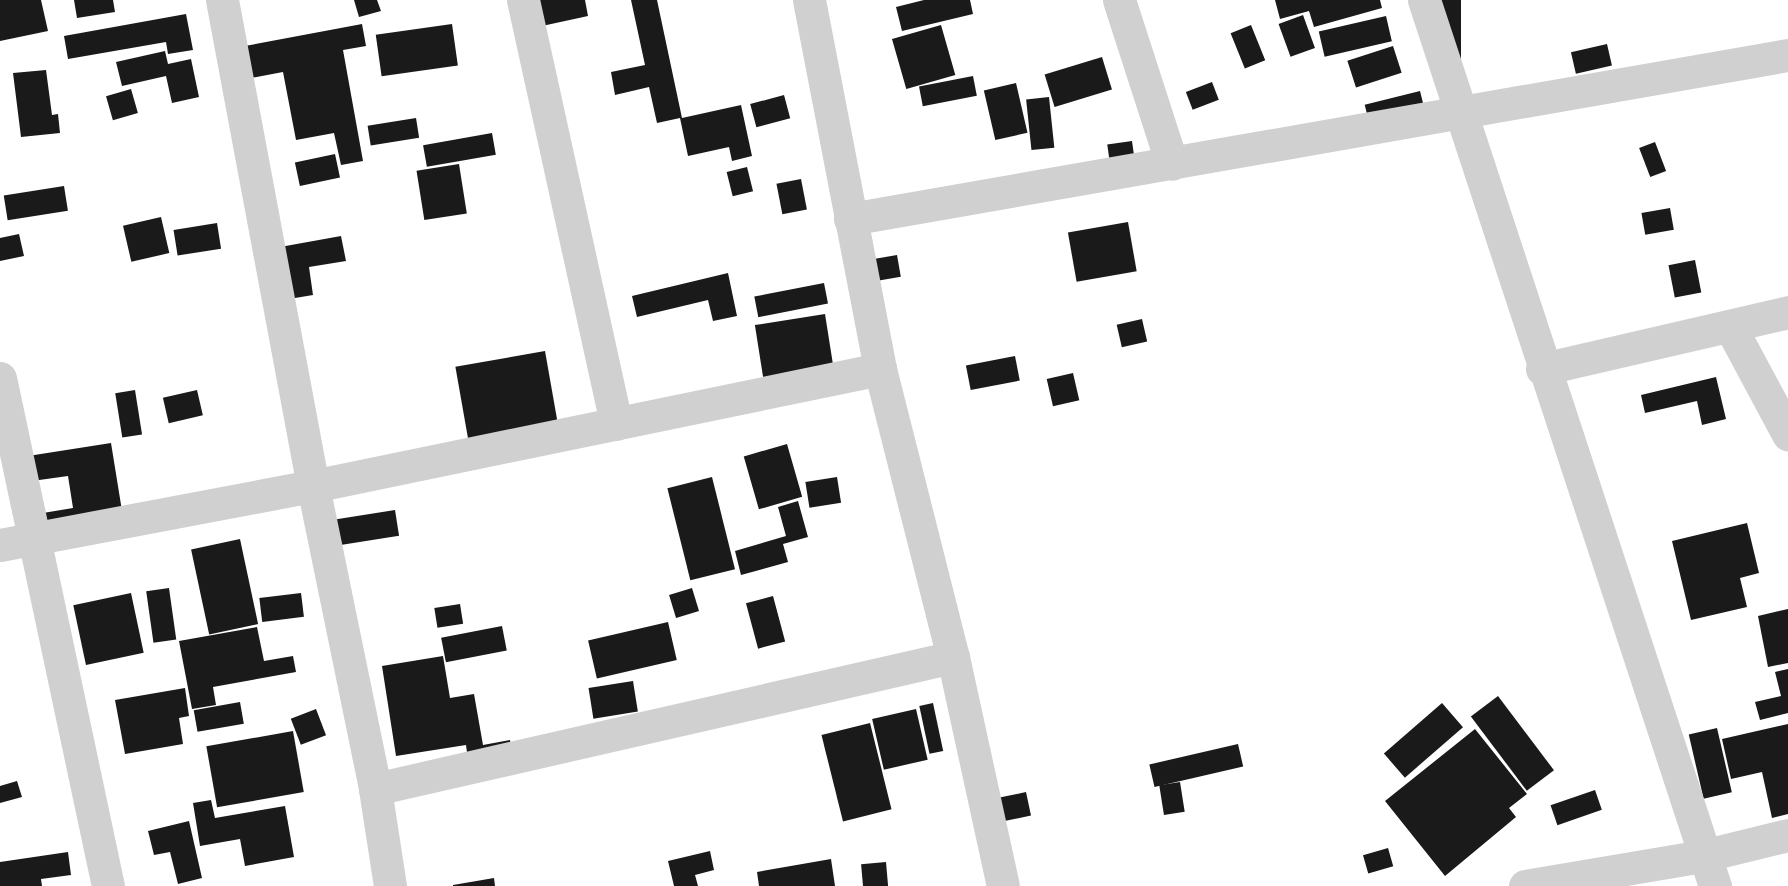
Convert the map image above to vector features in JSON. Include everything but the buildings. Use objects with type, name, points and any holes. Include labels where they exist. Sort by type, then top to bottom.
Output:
[{"type":"street","points":[[222,0],[313,486],[375,789],[390,886]]},
{"type":"street","points":[[523,0],[616,424]]},
{"type":"street","points":[[809,0],[880,369],[953,657],[1003,886]]},
{"type":"street","points":[[1119,0],[1172,164]]},
{"type":"street","points":[[1424,0],[1542,369],[1702,856],[1715,886]]},
{"type":"street","points":[[850,219],[1788,54]]},
{"type":"street","points":[[1542,369],[1788,312]]},
{"type":"street","points":[[1730,326],[1788,434]]},
{"type":"street","points":[[0,545],[313,486],[880,369]]},
{"type":"street","points":[[0,378],[108,886]]},
{"type":"street","points":[[375,789],[953,657]]},
{"type":"street","points":[[1525,886],[1702,856],[1788,835]]}]
